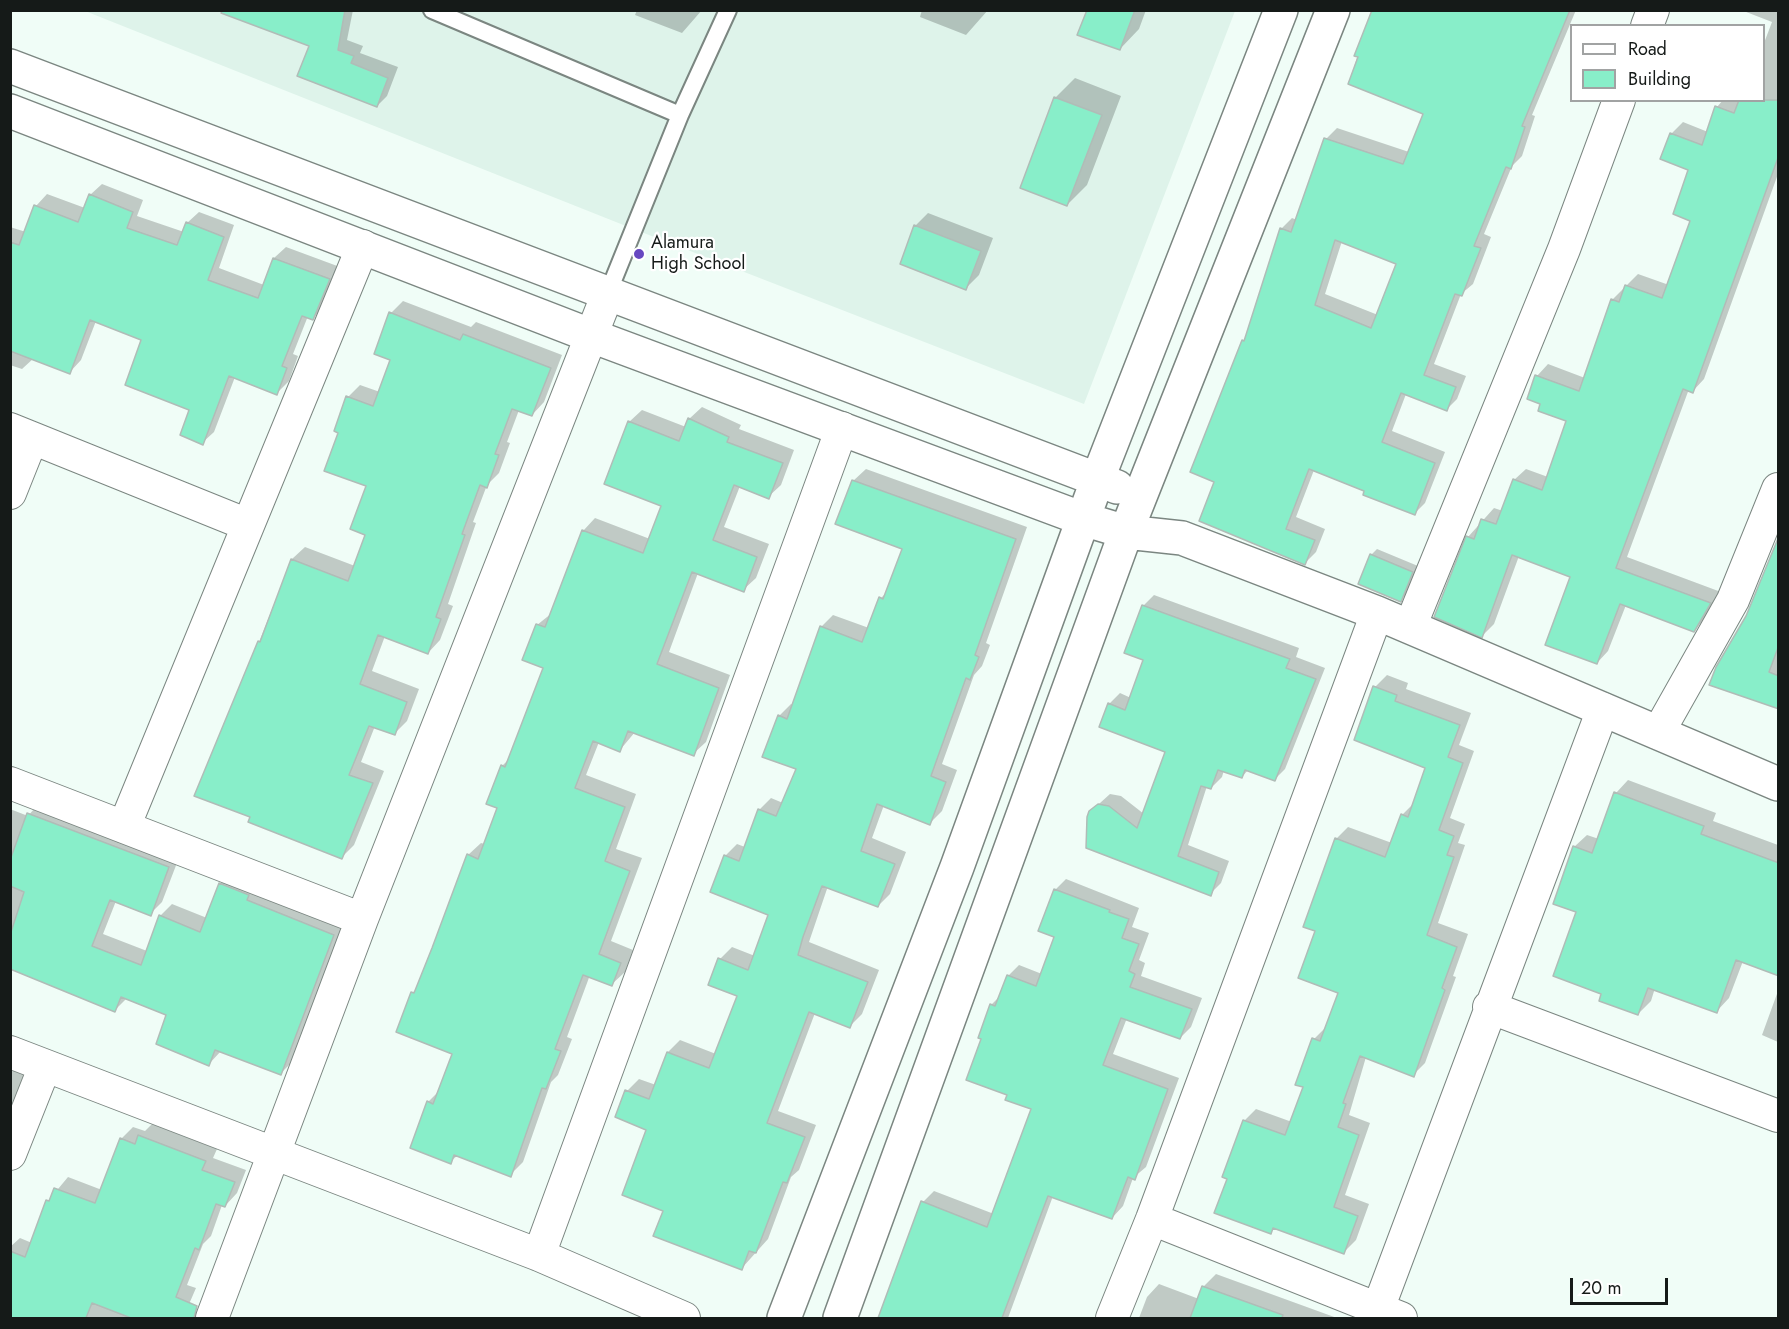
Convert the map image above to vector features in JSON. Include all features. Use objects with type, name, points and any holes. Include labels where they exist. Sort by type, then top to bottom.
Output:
[{"type":"street","points":[[784,1318],[957,867],[1098,478],[1281,10]]},
{"type":"street","points":[[840,1318],[1126,532],[1333,10]]},
{"type":"street","points":[[10,66],[1098,478],[1141,499],[1182,538]]},
{"type":"street","points":[[1410,627],[1564,249],[1618,102]]},
{"type":"street","points":[[10,111],[592,336],[1083,519],[1126,532],[1182,538],[1410,627],[1779,784]]},
{"type":"street","points":[[124,827],[363,246]]},
{"type":"street","points":[[212,1318],[362,920],[608,293]]},
{"type":"street","points":[[539,1255],[842,428]]},
{"type":"street","points":[[10,493],[21,434],[248,525]]},
{"type":"street","points":[[1658,733],[1733,600],[1779,489]]},
{"type":"street","points":[[1112,1318],[1152,1220],[1377,614]]},
{"type":"street","points":[[1152,1220],[1390,1314],[1489,1007],[1603,709]]},
{"type":"street","points":[[10,783],[362,920]]},
{"type":"street","points":[[1489,1007],[1779,1116]]},
{"type":"street","points":[[10,1052],[539,1255],[684,1318]]},
{"type":"street","points":[[10,1154],[45,1066]]},
{"type":"street","points":[[874,1083],[918,1101]]},
{"type":"lane","points":[[432,10],[680,115]]},
{"type":"lane","points":[[608,293],[680,115],[728,10]]},
{"type":"shaded area","points":[[85,11],[1235,11],[1084,404],[631,228]]},
{"type":"building","points":[[345,10],[338,50],[354,56],[351,63],[388,78],[377,107],[297,76],[309,46],[221,13],[222,11]]},
{"type":"building","points":[[1087,10],[1135,10],[1120,50],[1077,35]]},
{"type":"building","points":[[1372,10],[1570,10],[1522,126],[1525,127],[1511,169],[1506,167],[1474,246],[1481,248],[1462,296],[1455,294],[1424,375],[1456,387],[1447,411],[1401,393],[1382,442],[1435,463],[1415,515],[1363,495],[1364,491],[1309,469],[1286,529],[1315,540],[1305,565],[1199,521],[1214,482],[1190,472],[1242,340],[1244,341],[1280,228],[1291,232],[1324,138],[1403,164],[1423,114],[1348,84],[1358,57],[1354,56]],"holes":[[[1335,240],[1396,264],[1371,328],[1315,305]]]},
{"type":"building","points":[[1054,97],[1102,115],[1067,206],[1020,188]]},
{"type":"building","points":[[1779,100],[1779,155],[1693,393],[1683,389],[1616,568],[1711,603],[1694,632],[1620,604],[1597,664],[1545,645],[1570,577],[1512,555],[1482,638],[1434,617],[1466,536],[1474,539],[1481,519],[1496,524],[1513,479],[1542,490],[1566,421],[1538,411],[1540,404],[1527,399],[1535,375],[1579,391],[1611,299],[1619,302],[1625,285],[1662,298],[1690,221],[1673,214],[1688,170],[1660,159],[1670,133],[1702,145],[1715,106],[1734,113],[1738,102]]},
{"type":"building","points":[[89,194],[133,212],[127,228],[177,245],[186,222],[224,237],[208,280],[258,298],[273,258],[330,279],[313,320],[302,316],[282,366],[287,368],[277,395],[229,376],[203,445],[180,435],[189,410],[125,385],[141,340],[90,320],[70,374],[10,351],[10,242],[19,245],[34,205],[78,222]]},
{"type":"building","points":[[914,225],[981,251],[966,290],[900,264]]},
{"type":"building","points":[[389,312],[460,340],[463,334],[551,368],[532,416],[512,409],[495,454],[499,455],[487,488],[480,485],[462,534],[465,535],[436,617],[441,619],[428,654],[378,635],[360,684],[407,702],[395,735],[369,726],[349,775],[373,783],[342,859],[248,822],[250,817],[194,796],[258,641],[260,642],[291,559],[348,581],[365,535],[350,529],[366,486],[324,471],[338,433],[334,431],[346,396],[373,406],[390,360],[374,354]]},
{"type":"building","points":[[688,418],[729,437],[727,442],[783,463],[769,499],[734,485],[713,540],[757,557],[744,592],[692,572],[657,664],[719,688],[694,756],[628,731],[620,752],[593,741],[575,788],[625,807],[605,861],[630,871],[599,954],[621,963],[612,986],[583,975],[555,1049],[561,1051],[546,1089],[542,1088],[511,1177],[454,1155],[451,1164],[410,1148],[427,1101],[433,1104],[452,1054],[396,1032],[411,992],[414,993],[432,948],[467,854],[478,859],[497,808],[486,804],[501,765],[505,767],[543,668],[522,660],[536,624],[545,627],[582,530],[643,553],[661,506],[604,484],[628,421],[679,441]]},
{"type":"building","points":[[852,480],[1016,539],[975,655],[979,657],[970,680],[966,678],[931,776],[946,782],[930,825],[877,804],[861,851],[895,864],[878,907],[822,886],[798,955],[868,982],[850,1028],[809,1012],[767,1123],[805,1137],[787,1183],[783,1182],[756,1253],[749,1251],[742,1270],[653,1236],[663,1211],[622,1195],[646,1130],[615,1117],[625,1090],[649,1099],[667,1052],[709,1068],[737,996],[708,985],[718,958],[748,970],[768,915],[710,892],[724,855],[739,861],[758,809],[776,816],[796,769],[762,757],[778,715],[787,719],[820,626],[862,642],[879,597],[883,599],[902,549],[835,524]]},
{"type":"building","points":[[1779,536],[1779,645],[1769,672],[1779,676],[1779,709],[1709,685],[1716,667],[1746,616]]},
{"type":"building","points":[[1370,554],[1413,572],[1401,602],[1358,584]]},
{"type":"building","points":[[1142,605],[1290,659],[1286,668],[1316,679],[1275,781],[1245,770],[1242,778],[1218,770],[1211,789],[1201,786],[1178,856],[1219,872],[1211,896],[1086,848],[1087,817],[1089,811],[1098,804],[1109,806],[1137,828],[1165,752],[1099,727],[1108,703],[1125,710],[1143,660],[1124,653]]},
{"type":"building","points":[[1373,686],[1397,695],[1395,701],[1460,725],[1448,757],[1463,763],[1439,830],[1454,836],[1447,855],[1454,857],[1427,935],[1457,947],[1442,988],[1445,990],[1414,1077],[1360,1056],[1343,1103],[1346,1104],[1338,1127],[1359,1135],[1334,1207],[1358,1216],[1344,1254],[1273,1228],[1271,1234],[1214,1213],[1227,1179],[1222,1177],[1243,1120],[1285,1135],[1303,1087],[1295,1085],[1312,1038],[1320,1041],[1338,993],[1298,978],[1315,931],[1303,927],[1335,838],[1385,857],[1401,814],[1408,817],[1425,768],[1354,740]]},
{"type":"building","points":[[1614,792],[1704,826],[1701,834],[1779,863],[1779,976],[1736,960],[1717,1013],[1648,988],[1638,1015],[1599,1001],[1601,994],[1553,976],[1576,912],[1553,904],[1573,846],[1592,853]]},
{"type":"building","points":[[27,813],[169,867],[151,916],[110,900],[92,946],[141,965],[159,915],[200,932],[219,883],[249,895],[247,900],[334,935],[281,1075],[215,1050],[209,1066],[156,1044],[166,1015],[121,997],[115,1012],[10,969],[10,935],[24,892],[10,886],[10,860]]},
{"type":"building","points":[[1054,889],[1129,919],[1122,938],[1139,944],[1129,971],[1135,974],[1130,987],[1192,1009],[1180,1039],[1121,1018],[1103,1065],[1168,1089],[1135,1180],[1128,1177],[1112,1219],[1048,1196],[1002,1318],[878,1318],[921,1201],[987,1227],[1031,1109],[1005,1100],[1007,1095],[966,1080],[981,1039],[978,1038],[990,1004],[995,1006],[1007,975],[1036,986],[1054,937],[1038,931]]},
{"type":"building","points":[[138,1135],[206,1161],[202,1170],[235,1182],[225,1207],[216,1204],[199,1250],[195,1248],[176,1297],[197,1306],[194,1318],[131,1318],[92,1303],[86,1318],[10,1318],[10,1251],[25,1257],[46,1200],[49,1201],[54,1188],[95,1203],[120,1138],[135,1144]]},
{"type":"building","points":[[1202,1286],[1283,1315],[1282,1318],[1190,1318]]},
{"type":"place","name":"Alamura High School","points":[[639,254]]}]
